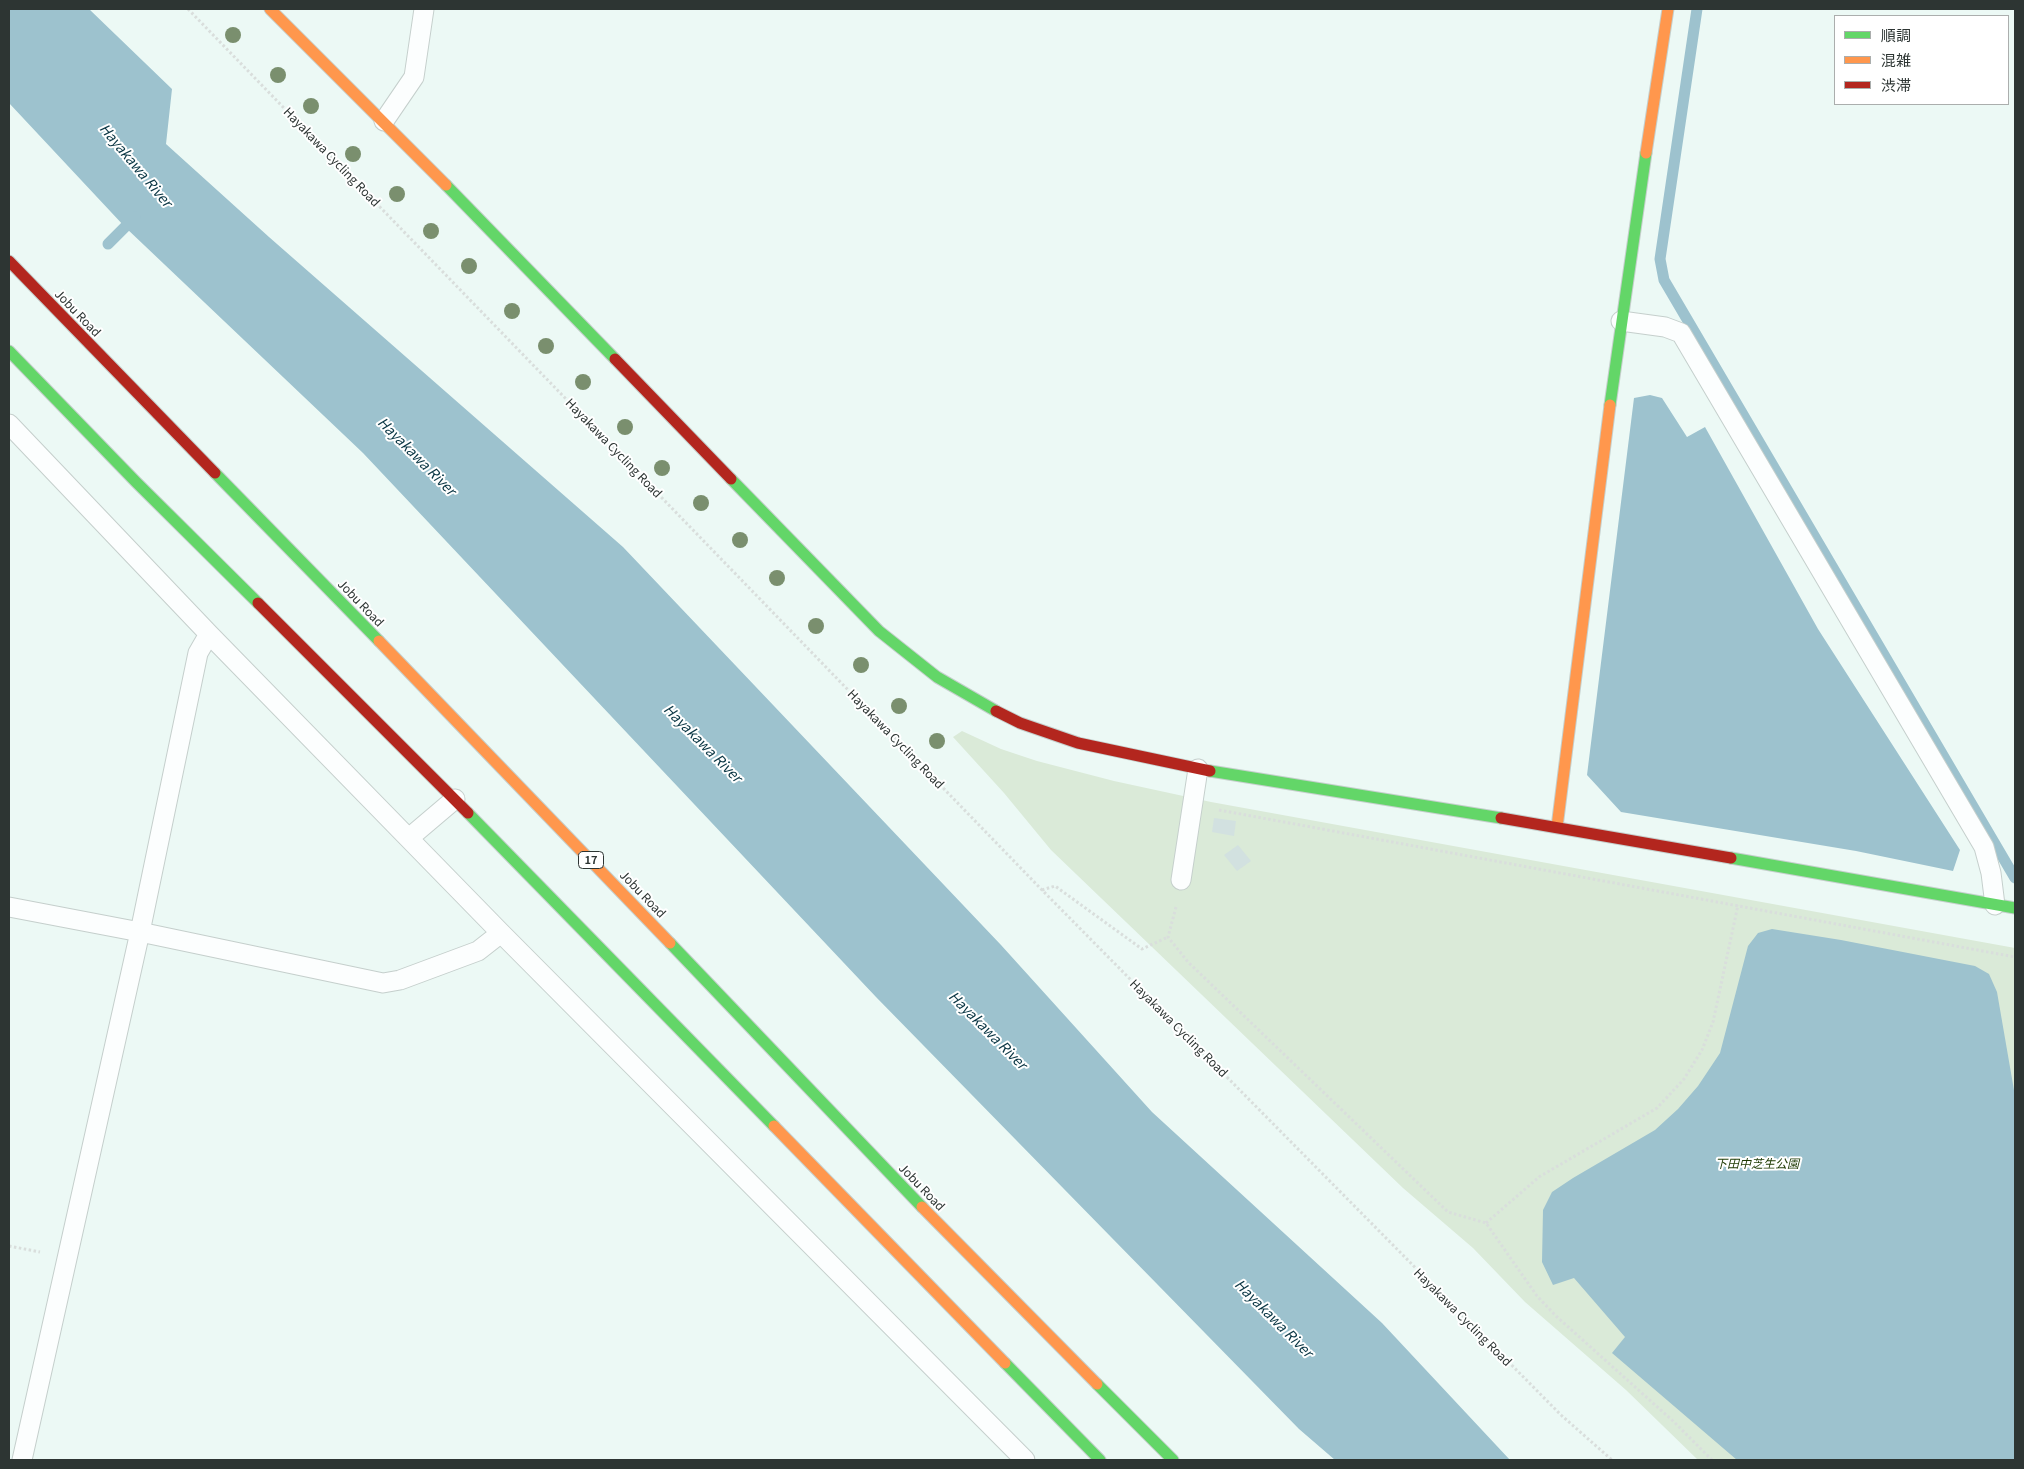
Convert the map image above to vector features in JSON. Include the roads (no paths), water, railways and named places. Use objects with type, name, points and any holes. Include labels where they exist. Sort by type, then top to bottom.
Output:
[{"type":"main road","points":[[270,9],[384,121],[879,632],[937,677],[980,703],[1020,723],[1078,743],[1198,769],[1557,827],[2015,908]]},
{"type":"main road","points":[[1557,827],[1621,321],[1668,9]]},
{"type":"main road","name":"Jobu Road","points":[[9,261],[492,757],[926,1212],[1173,1460]]},
{"type":"main road","points":[[9,351],[136,482],[455,800],[1100,1460]]},
{"type":"lane","points":[[384,121],[414,77],[424,9]]},
{"type":"lane","points":[[1621,321],[1665,328],[1682,334],[1984,847],[1991,873],[1995,905]]},
{"type":"lane","points":[[9,424],[209,634],[501,933],[1025,1460]]},
{"type":"lane","points":[[22,1460],[140,932],[198,653],[209,634]]},
{"type":"lane","points":[[1181,880],[1198,769]]},
{"type":"lane","points":[[409,838],[455,800]]},
{"type":"lane","points":[[9,907],[140,932],[383,983],[400,980],[478,951],[501,933]]},
{"type":"water","name":"Hayakawa River","points":[[9,9],[89,9],[172,89],[166,144],[269,237],[623,547],[1001,945],[1152,1112],[1382,1323],[1510,1460],[1335,1460],[1299,1429],[876,997],[363,453],[125,227],[9,103]]},
{"type":"water","points":[[1650,395],[1662,398],[1687,437],[1705,427],[1818,629],[1960,850],[1953,871],[1856,851],[1621,812],[1587,775],[1634,398]]},
{"type":"water","points":[[1772,929],[1841,940],[1975,966],[1989,974],[1997,992],[2015,1096],[2015,1460],[1737,1460],[1612,1353],[1625,1337],[1574,1278],[1553,1285],[1542,1262],[1543,1210],[1552,1192],[1655,1130],[1678,1109],[1698,1086],[1720,1053],[1748,946],[1758,933]]},
{"type":"waterway","points":[[1697,9],[1660,259],[1664,280],[2015,878]]},
{"type":"waterway","points":[[108,244],[135,217]]},
{"type":"park label","name":"下田中芝生公園","points":[[1757,1163]]}]
